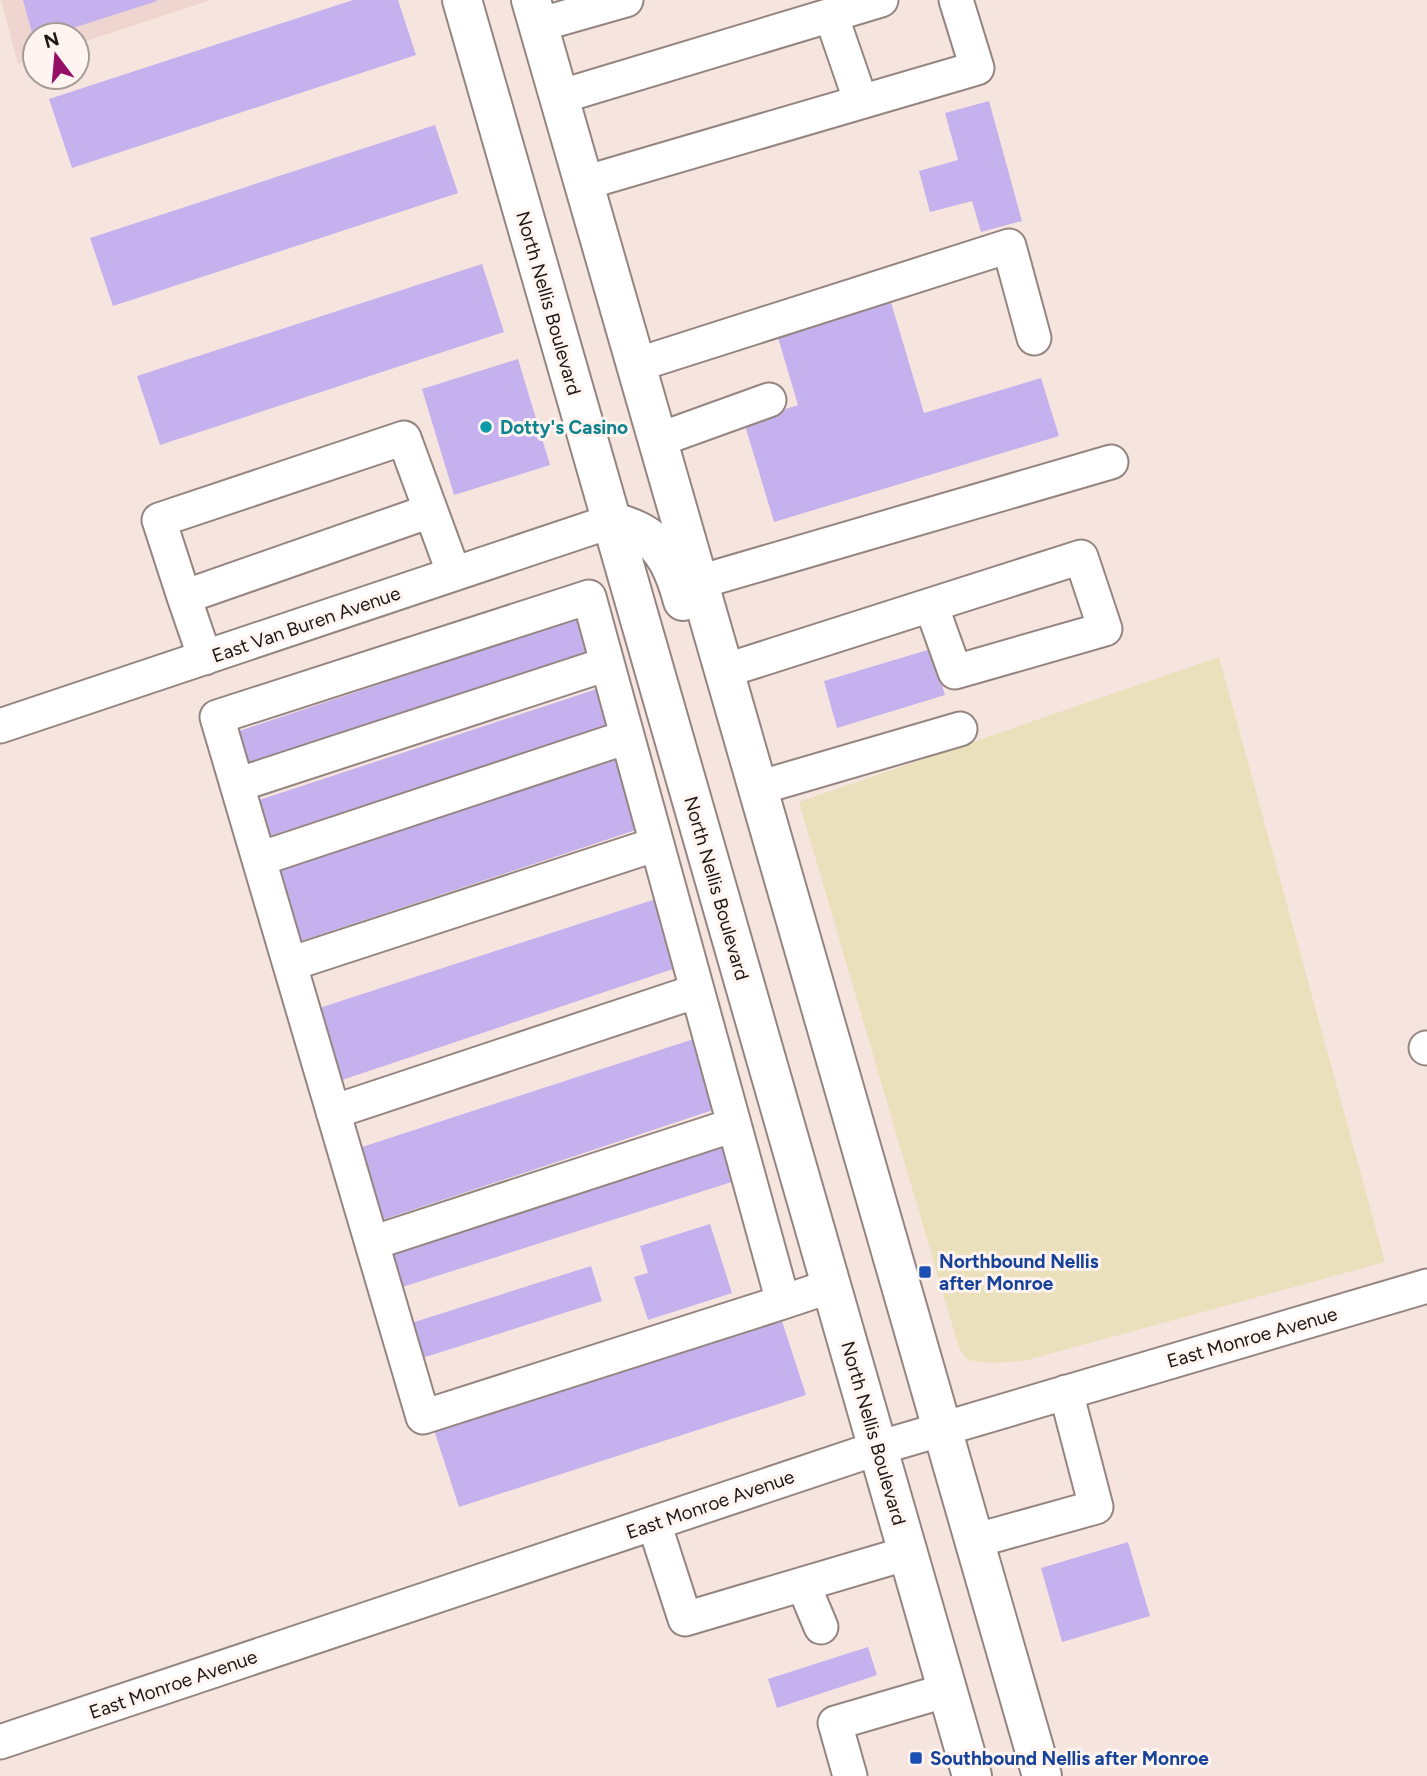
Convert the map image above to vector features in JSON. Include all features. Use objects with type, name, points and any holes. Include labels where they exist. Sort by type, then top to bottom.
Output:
[{"type":"main road","name":"North Nellis Boulevard","points":[[462,0],[972,1776]]},
{"type":"main road","points":[[535,13],[1042,1776]]},
{"type":"main road","points":[[612,521],[639,531],[667,559],[676,574],[712,708],[754,775]]},
{"type":"street","points":[[535,13],[626,0]]},
{"type":"street","points":[[559,97],[881,0]]},
{"type":"street","points":[[584,183],[976,68],[956,0]]},
{"type":"street","points":[[831,15],[861,102]]},
{"type":"street","points":[[636,365],[1009,246],[1034,338]]},
{"type":"street","points":[[658,440],[769,400]]},
{"type":"street","points":[[205,658],[159,520],[404,438],[454,574]]},
{"type":"street","points":[[699,582],[1111,462]]},
{"type":"street","points":[[184,597],[430,511]]},
{"type":"street","name":"East Van Buren Avenue","points":[[0,726],[612,521]]},
{"type":"street","points":[[724,671],[931,604],[1081,557],[1105,629],[955,672],[931,604]]},
{"type":"street","points":[[783,1302],[589,597],[217,717],[423,1417],[783,1302],[831,1286]]},
{"type":"street","points":[[237,785],[607,664]]},
{"type":"street","points":[[754,775],[960,729]]},
{"type":"street","points":[[259,859],[627,737]]},
{"type":"street","points":[[290,964],[657,844]]},
{"type":"street","points":[[333,1112],[697,991]]},
{"type":"street","points":[[372,1243],[734,1125]]},
{"type":"street","name":"East Monroe Avenue","points":[[0,1742],[878,1448],[1427,1286]]},
{"type":"street","points":[[974,1541],[1096,1507],[1066,1392]]},
{"type":"street","points":[[654,1523],[685,1619],[908,1553]]},
{"type":"street","points":[[803,1584],[821,1627]]},
{"type":"street","points":[[850,1776],[835,1723],[947,1690]]},
{"type":"shaded area","points":[[1,0],[211,0],[91,39],[91,21],[21,21],[21,63],[18,64]]},
{"type":"sand","points":[[1219,657],[1385,1262],[1024,1361],[990,1363],[968,1360],[960,1350],[954,1331],[799,802]]},
{"type":"building","points":[[23,0],[157,0],[91,22],[29,21]]},
{"type":"building","points":[[353,0],[398,0],[416,55],[72,168],[49,99],[74,91],[91,91],[91,85]]},
{"type":"building","points":[[989,101],[1022,221],[981,232],[972,201],[930,212],[919,171],[958,160],[945,113]]},
{"type":"building","points":[[435,125],[458,193],[113,306],[90,238]]},
{"type":"building","points":[[482,264],[504,332],[160,445],[137,376]]},
{"type":"building","points":[[887,289],[924,413],[1041,378],[1059,436],[774,522],[744,422],[798,405],[774,324]]},
{"type":"building","name":"Dotty's Casino","points":[[518,359],[550,465],[454,495],[422,389]]},
{"type":"building","points":[[578,618],[590,652],[247,766],[236,732]]},
{"type":"building","points":[[931,649],[945,695],[837,728],[824,681]]},
{"type":"building","points":[[600,688],[611,724],[267,837],[256,801]]},
{"type":"building","points":[[619,759],[642,828],[295,943],[272,872]]},
{"type":"building","points":[[659,898],[682,966],[336,1082],[313,1010]]},
{"type":"building","points":[[700,1037],[722,1107],[376,1222],[353,1150]]},
{"type":"building","points":[[730,1144],[741,1179],[393,1290],[382,1255]]},
{"type":"building","points":[[710,1224],[732,1293],[648,1320],[634,1277],[648,1273],[640,1246]]},
{"type":"building","points":[[591,1266],[602,1301],[416,1360],[405,1325]]},
{"type":"building","points":[[781,1318],[806,1395],[459,1507],[434,1430]]},
{"type":"building","points":[[1128,1542],[1150,1616],[1062,1642],[1041,1568]]},
{"type":"building","points":[[868,1647],[877,1675],[777,1708],[768,1679]]},
{"type":"place","name":"Dotty's Casino","points":[[486,427]]},
{"type":"place","name":"Northbound Nellis after Monroe","points":[[925,1272]]},
{"type":"place","name":"Southbound Nellis after Monroe","points":[[916,1758]]}]
